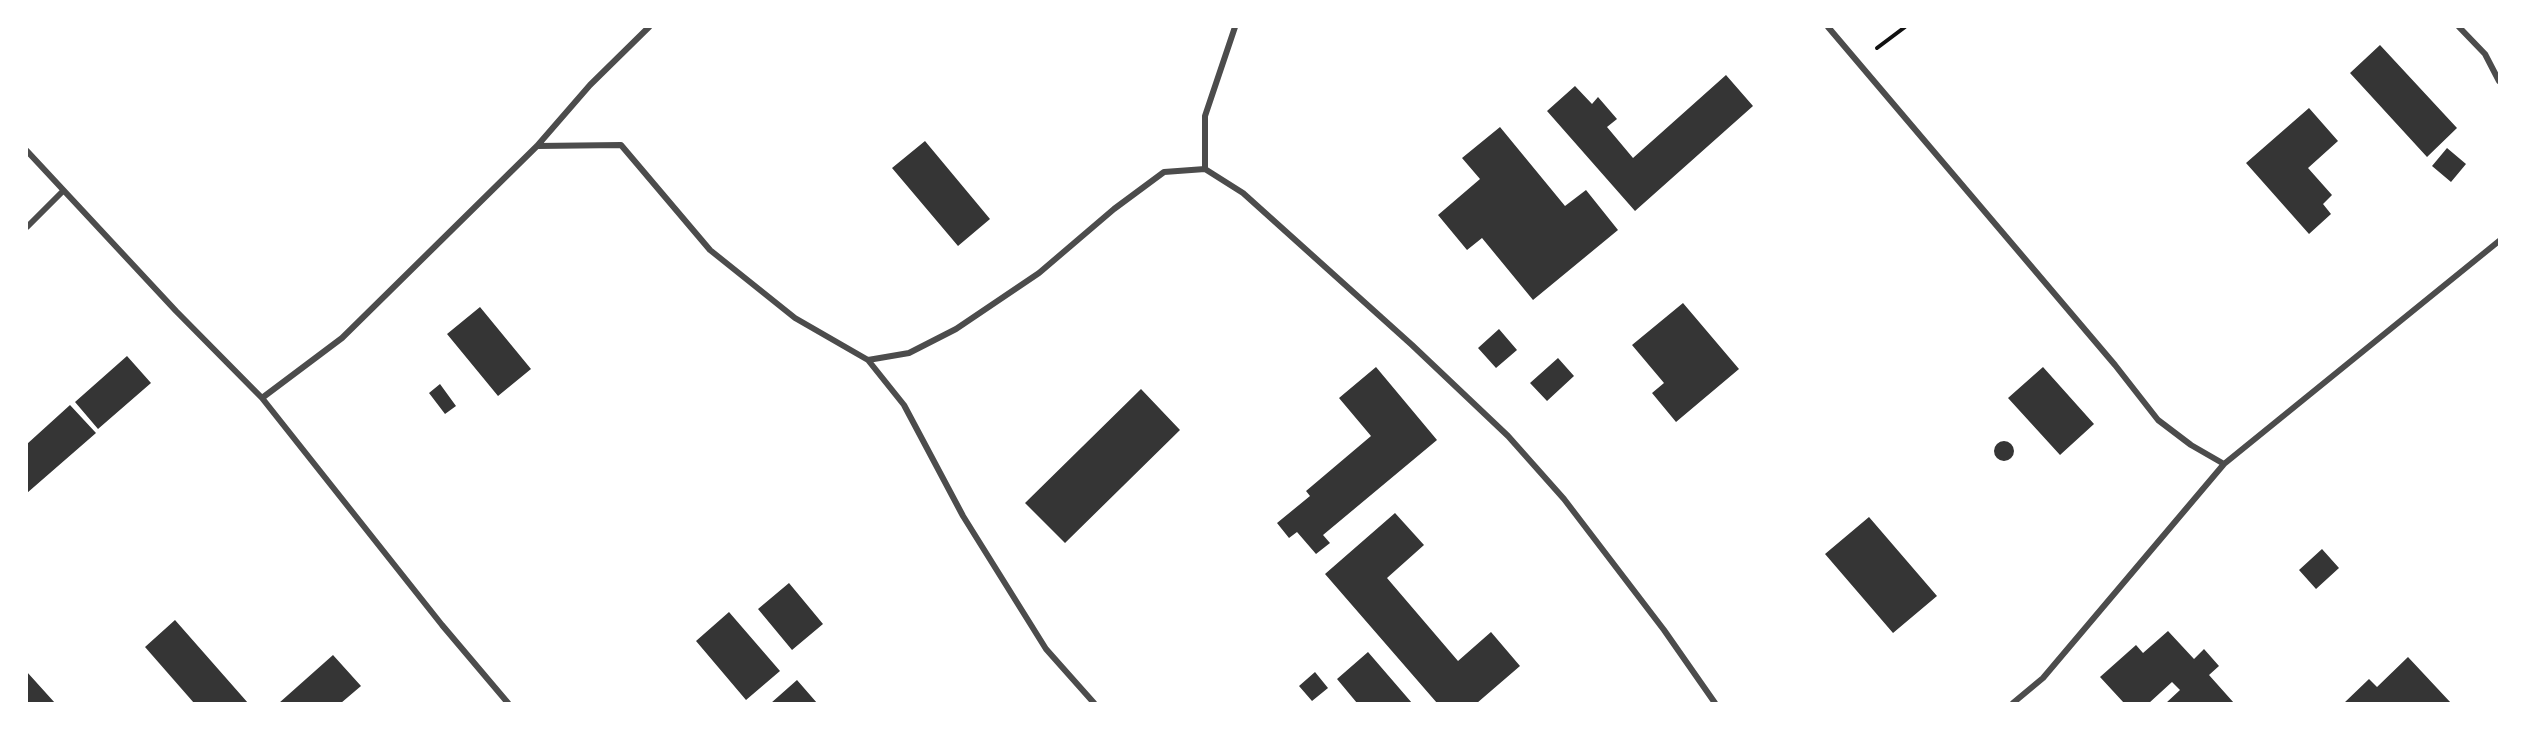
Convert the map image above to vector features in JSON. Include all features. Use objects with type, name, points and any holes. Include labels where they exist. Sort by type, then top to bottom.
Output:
[{"type":"street","points":[[262,398],[342,338],[537,146],[590,85],[649,27]]},
{"type":"street","points":[[1205,169],[1205,116],[1235,27]]},
{"type":"street","points":[[1828,27],[2115,365],[2158,420],[2192,445],[2224,464]]},
{"type":"street","points":[[2459,27],[2485,54],[2499,81]]},
{"type":"street","points":[[537,146],[621,145],[710,250],[795,318],[868,360],[904,405],[963,516],[1046,649],[1094,703]]},
{"type":"street","points":[[27,151],[176,311],[262,398],[412,588],[508,703]]},
{"type":"street","points":[[868,360],[909,353],[956,329],[1039,273],[1113,209],[1164,172],[1205,169],[1243,194],[1412,345],[1508,436],[1564,499],[1664,630],[1714,703]]},
{"type":"street","points":[[27,227],[63,191]]},
{"type":"street","points":[[2013,703],[2043,678],[2224,464],[2499,241]]},
{"type":"path","points":[[1858,62],[1905,27]]},
{"type":"building","points":[[2380,45],[2457,128],[2427,157],[2350,73]]},
{"type":"building","points":[[1726,75],[1753,106],[1635,211],[1547,111],[1575,86],[1592,104],[1598,97],[1617,119],[1607,127],[1633,158]]},
{"type":"building","points":[[2309,108],[2338,141],[2308,168],[2332,195],[2323,204],[2331,214],[2309,234],[2246,163]]},
{"type":"building","points":[[1500,127],[1565,206],[1586,190],[1618,230],[1533,300],[1482,238],[1467,250],[1438,215],[1480,179],[1462,158]]},
{"type":"building","points":[[925,141],[990,219],[958,246],[892,168]]},
{"type":"building","points":[[2447,148],[2466,164],[2451,182],[2432,166]]},
{"type":"building","points":[[1683,303],[1739,369],[1676,422],[1652,393],[1664,383],[1632,345]]},
{"type":"building","points":[[480,307],[531,369],[498,396],[447,334]]},
{"type":"building","points":[[1499,329],[1517,350],[1496,368],[1478,348]]},
{"type":"building","points":[[127,356],[151,383],[98,429],[75,402]]},
{"type":"building","points":[[1558,358],[1574,376],[1547,401],[1530,383]]},
{"type":"building","points":[[1376,367],[1437,440],[1323,535],[1330,543],[1316,554],[1297,532],[1289,538],[1277,523],[1310,496],[1306,491],[1371,436],[1339,398]]},
{"type":"building","points":[[2043,367],[2094,424],[2060,455],[2008,398]]},
{"type":"building","points":[[440,384],[456,406],[445,414],[429,393]]},
{"type":"building","points":[[1141,389],[1180,430],[1065,543],[1025,503]]},
{"type":"building","points":[[70,405],[96,433],[27,493],[27,444]]},
{"type":"building","points":[[2004,441],[2011,444],[2014,451],[2011,458],[2004,461],[1997,458],[1994,451],[1997,444]]},
{"type":"building","points":[[1395,513],[1424,545],[1387,578],[1458,661],[1491,632],[1520,666],[1477,703],[1437,703],[1325,574]]},
{"type":"building","points":[[1869,517],[1937,596],[1893,633],[1825,554]]},
{"type":"building","points":[[2322,549],[2339,568],[2316,589],[2299,570]]},
{"type":"building","points":[[789,583],[823,624],[792,650],[758,609]]},
{"type":"building","points":[[729,612],[780,671],[746,700],[696,641]]},
{"type":"building","points":[[175,620],[248,703],[194,703],[145,647]]},
{"type":"building","points":[[2168,631],[2194,659],[2204,649],[2219,666],[2209,675],[2234,703],[2166,703],[2180,690],[2172,682],[2149,703],[2124,703],[2100,677],[2136,645],[2143,653]]},
{"type":"building","points":[[1368,652],[1412,703],[1357,703],[1337,679]]},
{"type":"building","points":[[333,655],[361,686],[341,703],[279,703]]},
{"type":"building","points":[[2408,657],[2451,703],[2344,703],[2369,679],[2377,687]]},
{"type":"building","points":[[27,672],[55,703],[27,703]]},
{"type":"building","points":[[1315,672],[1328,688],[1312,701],[1299,686]]},
{"type":"building","points":[[797,680],[817,703],[771,703]]}]
